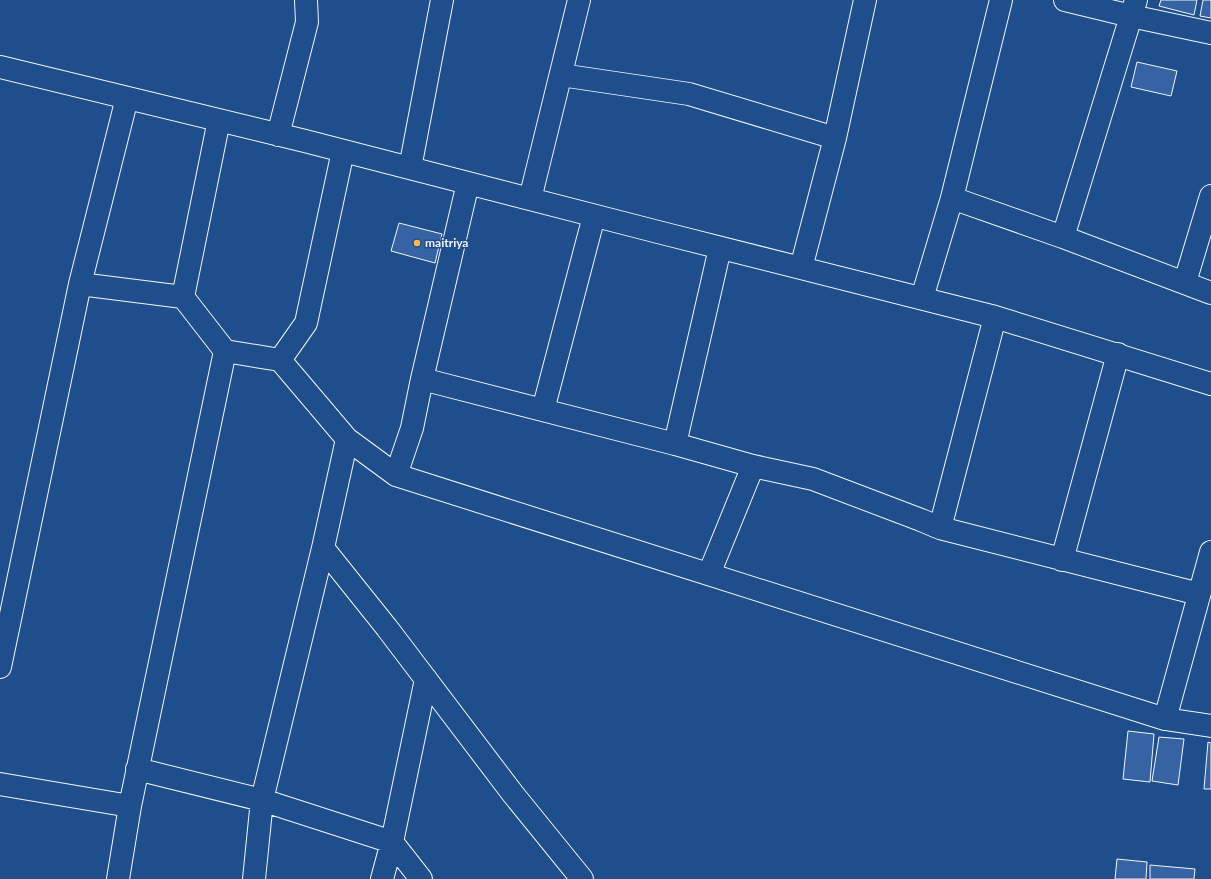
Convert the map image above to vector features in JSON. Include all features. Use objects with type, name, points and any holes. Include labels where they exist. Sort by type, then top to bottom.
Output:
[{"type":"street","points":[[278,135],[306,22],[306,0]]},
{"type":"street","points":[[410,168],[442,0]]},
{"type":"street","points":[[530,199],[579,0]]},
{"type":"street","points":[[801,268],[835,138],[865,0]]},
{"type":"street","points":[[922,298],[952,198],[1001,0]]},
{"type":"street","points":[[1065,0],[1134,8],[1211,33]]},
{"type":"street","points":[[1063,237],[1134,8]]},
{"type":"street","points":[[0,67],[344,151],[720,248],[995,316],[1211,384]]},
{"type":"street","points":[[561,75],[689,94],[835,138]]},
{"type":"street","points":[[0,667],[80,284],[127,98]]},
{"type":"street","points":[[183,297],[219,120]]},
{"type":"street","points":[[280,360],[306,323],[344,151]]},
{"type":"street","points":[[396,475],[412,428],[468,183]]},
{"type":"street","points":[[1185,282],[1211,196]]},
{"type":"street","points":[[952,198],[1063,237],[1211,293]]},
{"type":"street","points":[[543,410],[594,216]]},
{"type":"street","points":[[675,444],[720,248]]},
{"type":"street","points":[[80,284],[183,297],[225,351],[280,360],[347,439],[396,475],[1165,719],[1211,726]]},
{"type":"street","points":[[940,528],[995,316]]},
{"type":"street","points":[[118,879],[137,769],[225,351]]},
{"type":"street","points":[[1062,560],[1118,354]]},
{"type":"street","points":[[422,379],[675,444],[753,466],[813,479],[940,528],[1199,594]]},
{"type":"street","points":[[254,879],[262,800],[323,548],[347,439]]},
{"type":"street","points":[[709,574],[753,466]]},
{"type":"street","points":[[323,548],[387,628],[513,794],[582,879]]},
{"type":"street","points":[[1165,719],[1211,552]]},
{"type":"street","points":[[382,879],[392,842],[426,680]]},
{"type":"street","points":[[137,769],[262,800],[392,842],[421,879]]},
{"type":"street","points":[[0,784],[130,806]]},
{"type":"building","points":[[1161,0],[1197,0],[1194,15],[1159,6]]},
{"type":"building","points":[[1203,0],[1211,0],[1211,18],[1200,16]]},
{"type":"building","points":[[1137,62],[1177,71],[1171,96],[1131,87]]},
{"type":"building","name":"maitriya","points":[[399,223],[442,234],[435,263],[391,251]]},
{"type":"building","points":[[1128,731],[1154,734],[1150,782],[1123,779]]},
{"type":"building","points":[[1159,737],[1184,739],[1178,785],[1152,781]]},
{"type":"building","points":[[1208,742],[1211,743],[1211,789],[1204,789]]},
{"type":"building","points":[[1117,859],[1147,862],[1146,879],[1115,879]]},
{"type":"building","points":[[1150,865],[1195,869],[1194,879],[1150,879]]},
{"type":"place","name":"maitriya","points":[[417,243]]}]
